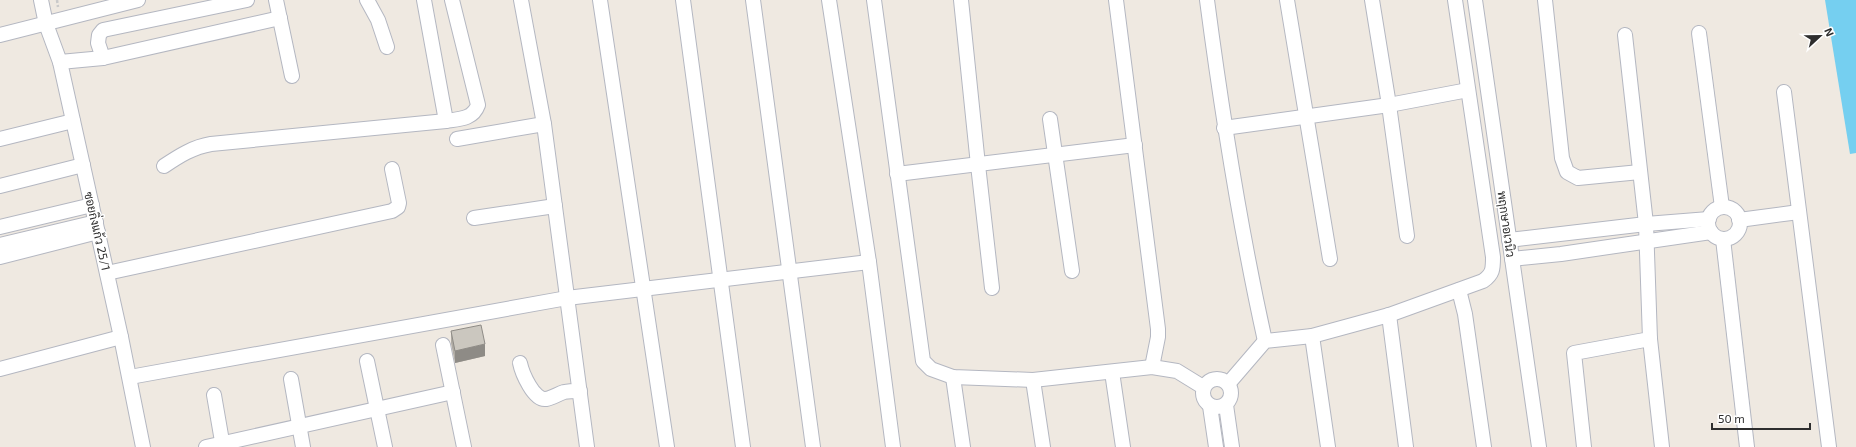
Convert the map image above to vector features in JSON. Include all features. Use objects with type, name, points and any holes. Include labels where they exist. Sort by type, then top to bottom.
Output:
[{"type":"street","name":"ซอยกิ่งแก้ว 25/1","points":[[42,0],[46,21],[60,62],[130,378],[143,447]]},
{"type":"street","points":[[0,35],[46,21],[138,0]]},
{"type":"street","points":[[103,58],[98,43],[98,35],[103,30],[247,0]]},
{"type":"street","points":[[276,0],[292,76]]},
{"type":"street","points":[[367,0],[378,20],[387,47]]},
{"type":"street","points":[[424,0],[446,121]]},
{"type":"street","points":[[164,166],[198,146],[446,121],[469,117],[475,112],[478,105],[452,0]]},
{"type":"street","points":[[521,0],[544,124],[587,447]]},
{"type":"street","points":[[600,0],[667,447]]},
{"type":"street","points":[[683,0],[743,447]]},
{"type":"street","points":[[753,0],[813,447]]},
{"type":"street","points":[[829,0],[869,262],[893,447]]},
{"type":"street","points":[[874,0],[923,361],[931,369],[953,377],[1033,380],[1152,367],[1177,371],[1203,387]]},
{"type":"street","points":[[961,0],[992,288]]},
{"type":"street","points":[[1116,0],[1158,329],[1158,338],[1152,367]]},
{"type":"street","points":[[1207,0],[1224,128],[1251,275],[1265,341]]},
{"type":"street","points":[[1287,0],[1330,259]]},
{"type":"street","points":[[1372,0],[1389,105],[1406,236]]},
{"type":"street","points":[[1228,384],[1265,341],[1312,336],[1389,315],[1483,281],[1490,276],[1493,270],[1455,0]]},
{"type":"street","name":"พฤกษาอเวนิว","points":[[1475,0],[1539,447]]},
{"type":"street","points":[[1545,0],[1562,158],[1566,172],[1578,178],[1640,172]]},
{"type":"street","points":[[60,62],[103,58],[280,18]]},
{"type":"street","points":[[1699,32],[1722,207]]},
{"type":"street","points":[[1625,35],[1646,224],[1650,339],[1662,447]]},
{"type":"street","points":[[1224,128],[1306,118],[1389,105],[1468,90]]},
{"type":"street","points":[[1784,92],[1829,447]]},
{"type":"street","points":[[1050,119],[1072,271]]},
{"type":"street","points":[[0,139],[73,121]]},
{"type":"street","points":[[457,140],[544,124]]},
{"type":"street","points":[[897,174],[1056,156],[1135,145]]},
{"type":"street","points":[[0,186],[83,165]]},
{"type":"street","points":[[107,273],[392,210],[398,207],[399,203],[392,169]]},
{"type":"street","points":[[0,227],[92,205]]},
{"type":"street","points":[[474,218],[555,206]]},
{"type":"street","points":[[1509,240],[1646,224],[1714,230],[1732,237],[1736,234],[1740,225],[1738,216],[1731,209],[1722,207],[1714,211],[1714,230],[1747,447]]},
{"type":"street","points":[[1739,220],[1799,212]]},
{"type":"street","points":[[0,245],[97,227]]},
{"type":"street","points":[[0,257],[97,227]]},
{"type":"street","points":[[1512,259],[1647,242],[1714,230]]},
{"type":"street","points":[[130,378],[567,298],[869,262]]},
{"type":"street","points":[[1459,290],[1465,314],[1484,447]]},
{"type":"street","points":[[1389,315],[1406,447]]},
{"type":"street","points":[[1312,336],[1328,447]]},
{"type":"street","points":[[0,369],[121,337]]},
{"type":"street","points":[[1584,447],[1574,353],[1650,339]]},
{"type":"street","points":[[443,345],[464,447]]},
{"type":"street","points":[[368,361],[384,447]]},
{"type":"street","points":[[520,363],[527,383],[540,398],[546,399],[565,392],[580,391]]},
{"type":"street","points":[[1112,372],[1124,447]]},
{"type":"street","points":[[953,377],[963,447]]},
{"type":"street","points":[[1216,447],[1210,406],[1203,398],[1203,387],[1211,380],[1216,378],[1221,379],[1228,384],[1231,391],[1231,396],[1226,405],[1232,447]]},
{"type":"street","points":[[291,379],[303,447]]},
{"type":"street","points":[[1033,380],[1043,447]]},
{"type":"street","points":[[206,447],[223,445],[298,425],[453,392]]},
{"type":"street","points":[[214,395],[223,445]]},
{"type":"street","points":[[1210,406],[1221,407],[1226,405]]},
{"type":"water","points":[[1825,0],[1856,0],[1856,153],[1850,154]]},
{"type":"building","points":[[481,325],[485,344],[455,351],[451,331]]}]
